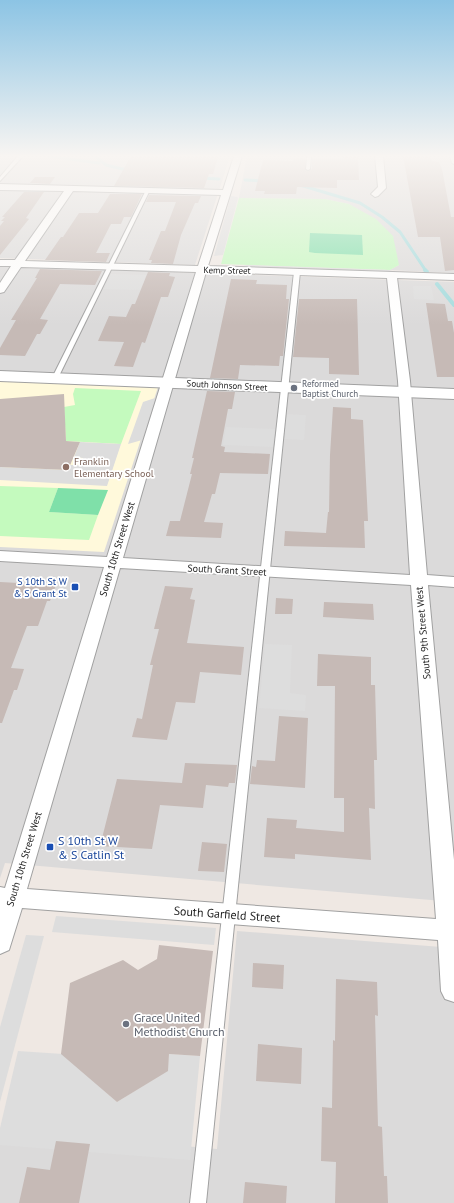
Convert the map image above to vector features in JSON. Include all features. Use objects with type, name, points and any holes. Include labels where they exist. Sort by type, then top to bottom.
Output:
[{"type":"street","points":[[0,290],[54,212]]},
{"type":"street","name":"South 10th Street West","points":[[0,943],[6,898],[113,563],[167,382],[220,212]]},
{"type":"street","name":"Kemp Street","points":[[0,263],[454,277]]},
{"type":"street","name":"South 9th Street West","points":[[392,275],[404,393],[419,580],[451,931],[454,991]]},
{"type":"street","name":"South Johnson Street","points":[[0,376],[454,394]]},
{"type":"street","name":"South Grant Street","points":[[0,556],[454,582]]},
{"type":"street","name":"South Garfield Street","points":[[6,898],[451,931]]},
{"type":"lane","points":[[55,378],[137,212]]},
{"type":"lane","points":[[198,1203],[264,572],[286,387],[297,272]]},
{"type":"shaded area","points":[[0,212],[212,212],[195,265],[0,258]]},
{"type":"shaded area","points":[[226,212],[234,212],[223,255],[214,256]]},
{"type":"shaded area","points":[[356,212],[454,212],[454,273],[390,270],[399,265]]},
{"type":"shaded area","points":[[247,265],[389,270],[395,272],[240,267]]},
{"type":"shaded area","points":[[0,266],[454,282],[454,902],[5,863],[0,878]]},
{"type":"shaded area","points":[[111,274],[146,275],[144,283],[173,284],[171,289],[173,291],[104,289]]},
{"type":"shaded area","points":[[413,286],[431,286],[434,300],[414,299]]},
{"type":"shaded area","name":"Franklin Elementary School","points":[[0,381],[158,387],[104,552],[0,547]]},
{"type":"shaded area","points":[[155,398],[142,440],[128,444],[143,402]]},
{"type":"shaded area","points":[[287,414],[306,415],[304,440],[284,439]]},
{"type":"shaded area","points":[[226,427],[275,429],[273,447],[223,445]]},
{"type":"shaded area","points":[[80,442],[121,444],[107,486],[0,480],[0,467],[68,470],[70,465],[81,465],[83,458],[74,457]]},
{"type":"shaded area","points":[[265,644],[292,645],[290,693],[306,695],[305,711],[259,708]]},
{"type":"shaded area","points":[[56,916],[216,928],[214,945],[52,932]]},
{"type":"shaded area","points":[[237,931],[454,948],[454,1203],[0,1203],[0,1129],[217,1149]]},
{"type":"shaded area","points":[[26,935],[44,936],[0,1102],[0,1027]]},
{"type":"shaded area","points":[[18,1051],[63,1054],[117,1102],[167,1071],[169,1054],[200,1056],[190,1160],[0,1145],[0,1128]]},
{"type":"green space","points":[[235,212],[364,212],[376,219],[393,236],[399,265],[390,270],[221,264]]},
{"type":"green space","points":[[310,233],[362,235],[363,255],[309,252]]},
{"type":"green space","points":[[75,388],[141,391],[121,444],[66,441],[64,407],[75,405],[73,394]]},
{"type":"green space","points":[[0,486],[58,488],[49,512],[98,515],[89,540],[0,536]]},
{"type":"green space","points":[[58,488],[108,490],[98,515],[49,512]]},
{"type":"building","points":[[6,212],[30,212],[26,218],[29,219],[0,255],[0,226],[4,221],[1,221],[5,217],[2,217]]},
{"type":"building","points":[[133,212],[131,217],[124,217],[121,224],[111,224],[96,253],[110,253],[106,262],[45,260],[79,213]]},
{"type":"building","points":[[172,212],[191,212],[181,235],[173,264],[151,263],[152,260],[149,260],[161,231],[165,231]]},
{"type":"building","points":[[413,212],[450,212],[451,217],[454,217],[454,270],[445,271],[440,237],[418,237]]},
{"type":"building","points":[[40,269],[102,271],[95,285],[60,284],[40,319],[48,320],[40,334],[37,334],[25,356],[0,355],[0,348],[16,320],[11,320],[37,278],[35,278]]},
{"type":"building","points":[[148,272],[170,273],[169,276],[175,277],[168,297],[161,297],[145,343],[142,342],[133,367],[114,366],[124,342],[98,341],[109,316],[126,317],[132,304],[135,304]]},
{"type":"building","points":[[231,279],[257,280],[256,284],[287,285],[286,299],[289,299],[283,356],[280,356],[279,366],[240,365],[238,379],[210,378]]},
{"type":"building","points":[[299,299],[357,299],[359,375],[329,374],[329,358],[293,357]]},
{"type":"building","points":[[426,303],[445,304],[448,321],[452,321],[454,333],[454,377],[437,377]]},
{"type":"building","points":[[207,391],[235,392],[232,409],[228,409],[221,446],[225,447],[224,452],[270,454],[268,474],[220,473],[215,494],[212,494],[204,522],[223,523],[221,538],[166,536],[170,521],[180,521],[192,474],[190,474],[194,458],[192,458]]},
{"type":"building","name":"Franklin Elementary School","points":[[64,394],[66,441],[80,442],[68,470],[0,467],[0,399]]},
{"type":"building","points":[[333,407],[351,408],[351,419],[363,420],[368,521],[364,521],[365,548],[284,546],[285,531],[326,533],[329,512]]},
{"type":"building","points":[[0,582],[56,585],[50,601],[47,601],[38,626],[27,626],[11,668],[24,669],[17,690],[14,690],[2,723],[0,723]]},
{"type":"building","points":[[165,586],[193,588],[190,599],[195,600],[187,643],[244,647],[241,675],[200,672],[195,703],[176,702],[167,740],[132,737],[137,718],[142,719],[153,665],[150,665],[159,629],[154,629]]},
{"type":"building","points":[[276,598],[293,599],[292,614],[275,614]]},
{"type":"building","points":[[324,602],[373,604],[374,620],[323,617]]},
{"type":"building","points":[[318,654],[371,657],[371,685],[375,685],[377,760],[374,760],[375,809],[369,808],[371,860],[295,854],[295,859],[264,857],[267,818],[297,820],[296,828],[344,832],[344,798],[334,798],[335,686],[317,686]]},
{"type":"building","points":[[279,716],[308,718],[305,788],[250,784],[252,766],[256,767],[257,760],[275,761]]},
{"type":"building","points":[[185,763],[237,765],[235,783],[229,783],[228,787],[206,785],[203,808],[160,805],[152,849],[100,846],[117,779],[182,783]]},
{"type":"building","points":[[202,842],[227,844],[224,872],[198,871]]},
{"type":"building","points":[[159,945],[213,951],[200,1056],[169,1054],[168,1071],[117,1102],[61,1054],[70,983],[123,960],[138,970],[157,959]]},
{"type":"building","points":[[253,963],[284,965],[283,989],[252,987]]},
{"type":"building","points":[[336,979],[377,982],[378,1016],[375,1015],[378,1126],[382,1127],[384,1176],[387,1176],[388,1203],[335,1203],[336,1162],[321,1161],[322,1107],[332,1108]]},
{"type":"building","points":[[258,1044],[302,1048],[301,1084],[256,1081]]},
{"type":"building","points":[[56,1141],[90,1144],[79,1203],[19,1203],[27,1167],[50,1170]]},
{"type":"building","points":[[245,1182],[287,1186],[286,1203],[243,1203]]},
{"type":"waterway","points":[[374,212],[400,232],[426,271]]},
{"type":"waterway","points":[[437,284],[454,305]]},
{"type":"place","name":"Reformed Baptist Church","points":[[294,388]]},
{"type":"place","name":"Franklin Elementary School","points":[[66,467]]},
{"type":"place","name":"S 10th St W & S Grant St","points":[[75,587]]},
{"type":"place","name":"S 10th St W & S Catlin St","points":[[50,847]]},
{"type":"place","name":"Grace United Methodist Church","points":[[126,1024]]}]
